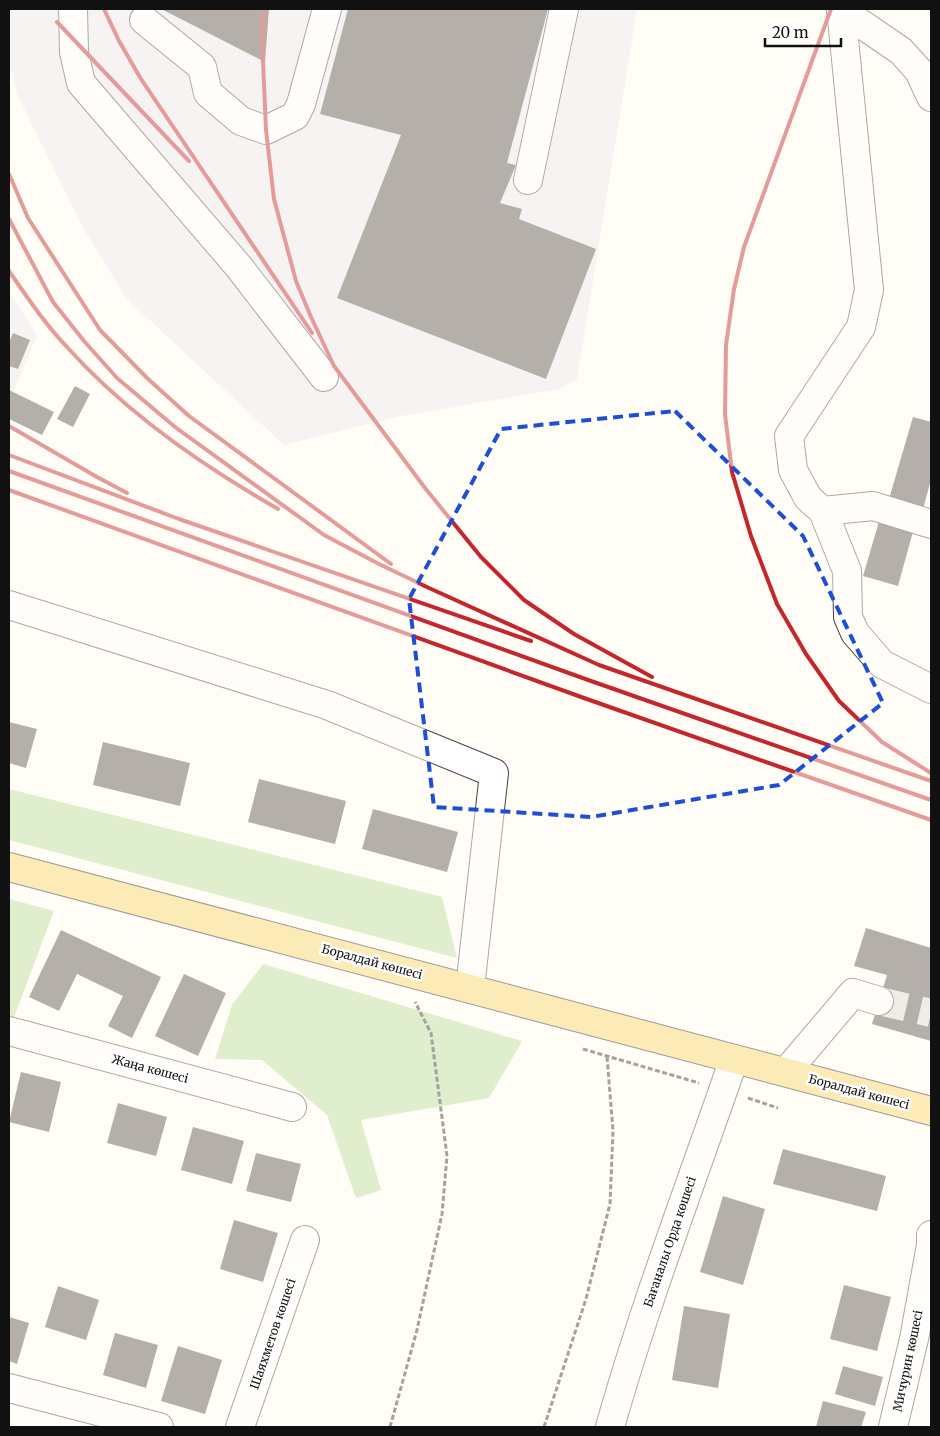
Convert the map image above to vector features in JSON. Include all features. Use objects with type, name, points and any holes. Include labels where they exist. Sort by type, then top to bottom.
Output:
[{"type":"main road","name":"Боралдай көшесі","points":[[9,866],[931,1111]]},
{"type":"street","points":[[72,9],[74,52],[81,83],[239,267],[324,377]]},
{"type":"street","points":[[144,20],[202,66],[208,94],[241,121],[266,130],[295,116],[327,9]]},
{"type":"street","points":[[528,180],[564,9]]},
{"type":"street","points":[[841,9],[901,51],[919,71],[931,98]]},
{"type":"street","points":[[841,9],[869,290],[861,327],[789,436],[793,470],[808,498],[823,511],[847,571],[848,616],[855,632],[882,664],[931,690]]},
{"type":"street","points":[[823,511],[873,506],[931,524]]},
{"type":"street","points":[[9,605],[327,705],[494,773],[470,988]]},
{"type":"street","points":[[786,1072],[853,993],[880,1001]]},
{"type":"street","name":"Жаңа көшесі","points":[[9,1031],[292,1107]]},
{"type":"street","name":"Бағаналы Орда көшесі","points":[[610,1427],[622,1384],[672,1234],[734,1059]]},
{"type":"street","name":"Мичурин көшесі","points":[[893,1427],[914,1339],[931,1245],[931,1235]]},
{"type":"street","name":"Шаяхметов көшесі","points":[[240,1427],[305,1240]]},
{"type":"street","points":[[9,1388],[159,1427]]},
{"type":"path","points":[[390,1427],[417,1330],[442,1214],[447,1156],[430,1033],[413,1000],[423,1003]]},
{"type":"path","points":[[580,1048],[778,1108]]},
{"type":"path","points":[[544,1427],[586,1299],[610,1204],[613,1131],[607,1056]]},
{"type":"highlighted area","points":[[675,411],[803,536],[883,703],[779,785],[591,817],[434,807],[409,599],[501,429]]},
{"type":"shaded area","points":[[9,9],[637,9],[577,379],[560,389],[401,416],[284,445],[127,299],[83,228],[18,96],[9,61]]},
{"type":"shaded area","points":[[9,291],[37,335],[9,403]]},
{"type":"green space","points":[[9,789],[442,897],[457,958],[9,840]]},
{"type":"green space","points":[[9,899],[54,911],[13,1020],[9,1019]]},
{"type":"green space","points":[[263,964],[522,1041],[489,1098],[361,1120],[381,1190],[356,1198],[327,1115],[262,1060],[215,1059],[232,1005]]},
{"type":"building","points":[[161,9],[269,9],[265,62],[179,18]]},
{"type":"building","points":[[348,9],[548,9],[507,163],[516,165],[500,203],[522,209],[519,219],[596,249],[546,379],[337,298],[401,135],[320,114]]},
{"type":"building","points":[[13,333],[30,340],[18,369],[9,366],[9,343]]},
{"type":"building","points":[[75,386],[90,394],[73,427],[57,419]]},
{"type":"building","points":[[9,390],[54,412],[42,435],[9,419]]},
{"type":"building","points":[[913,417],[931,422],[931,480],[923,509],[889,499]]},
{"type":"building","points":[[880,518],[914,528],[898,586],[863,576]]},
{"type":"building","points":[[9,722],[37,729],[26,768],[9,763]]},
{"type":"building","points":[[103,742],[190,763],[180,806],[93,785]]},
{"type":"building","points":[[259,779],[346,801],[335,844],[248,822]]},
{"type":"building","points":[[373,809],[458,832],[447,872],[362,849]]},
{"type":"building","points":[[866,928],[931,948],[931,1041],[872,1024],[887,975],[854,966]]},
{"type":"building","points":[[61,930],[161,977],[132,1038],[108,1026],[123,996],[77,974],[59,1011],[29,997]]},
{"type":"building","points":[[184,974],[226,993],[198,1056],[155,1036]]},
{"type":"building","points":[[21,1072],[61,1082],[49,1132],[9,1122]]},
{"type":"building","points":[[118,1103],[167,1117],[156,1156],[107,1143]]},
{"type":"building","points":[[193,1127],[244,1141],[232,1184],[181,1170]]},
{"type":"building","points":[[783,1149],[886,1176],[877,1211],[773,1184]]},
{"type":"building","points":[[256,1153],[301,1164],[291,1202],[246,1191]]},
{"type":"building","points":[[723,1196],[765,1209],[743,1285],[700,1272]]},
{"type":"building","points":[[234,1220],[278,1233],[263,1282],[220,1269]]},
{"type":"building","points":[[844,1285],[891,1297],[877,1351],[830,1339]]},
{"type":"building","points":[[58,1286],[99,1300],[86,1340],[45,1327]]},
{"type":"building","points":[[684,1306],[730,1314],[718,1388],[672,1380]]},
{"type":"building","points":[[9,1317],[29,1323],[17,1364],[9,1361]]},
{"type":"building","points":[[115,1333],[158,1345],[146,1388],[103,1375]]},
{"type":"building","points":[[178,1346],[222,1360],[205,1414],[161,1401]]},
{"type":"building","points":[[843,1366],[883,1377],[875,1406],[835,1394]]},
{"type":"building","points":[[823,1401],[866,1412],[861,1427],[816,1427]]},
{"type":"tunnel","points":[[879,1001],[931,1013]]},
{"type":"railway","points":[[104,9],[119,41],[141,79],[312,333]]},
{"type":"railway","points":[[264,9],[262,38],[266,130],[274,199],[296,281],[334,366],[425,488],[481,557],[524,600],[574,634],[652,677]]},
{"type":"railway","points":[[831,9],[744,247],[734,289],[726,345],[725,414],[732,472],[751,536],[777,604],[806,654],[839,701],[882,742],[931,773]]},
{"type":"railway","points":[[57,22],[189,161]]},
{"type":"railway","points":[[9,174],[28,218],[100,330],[147,378],[189,416],[391,564]]},
{"type":"railway","points":[[9,219],[53,302],[117,378],[175,427],[324,535],[429,588],[599,665],[931,781]]},
{"type":"railway","points":[[9,271],[36,310],[59,338],[114,394],[139,416],[193,456],[278,509]]},
{"type":"railway","points":[[9,426],[127,493]]},
{"type":"railway","points":[[9,455],[179,519],[531,641]]},
{"type":"railway","points":[[9,471],[591,681],[931,800]]},
{"type":"railway","points":[[9,490],[584,698],[931,820]]}]
